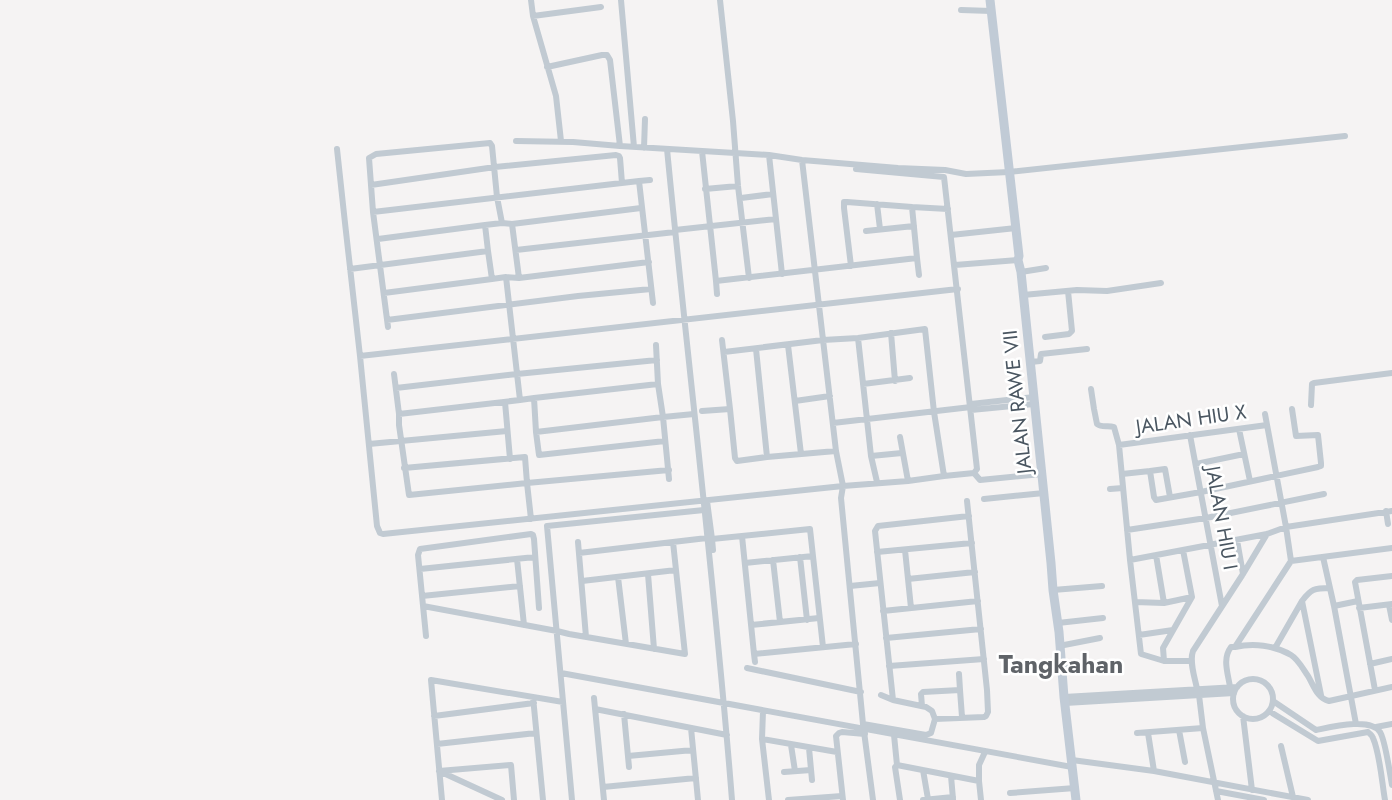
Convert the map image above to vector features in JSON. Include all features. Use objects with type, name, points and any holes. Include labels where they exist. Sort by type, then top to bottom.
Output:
[{"type":"main road","name":"JALAN RAWE VII","points":[[990,0],[1031,362],[1076,800]]},
{"type":"street","points":[[531,0],[557,102],[561,141]]},
{"type":"street","points":[[621,0],[634,147]]},
{"type":"street","points":[[720,0],[749,278]]},
{"type":"street","points":[[534,16],[601,7]]},
{"type":"street","points":[[961,10],[992,11]]},
{"type":"street","points":[[547,67],[608,55],[620,146]]},
{"type":"street","points":[[644,148],[645,119]]},
{"type":"street","points":[[516,141],[561,141],[769,155],[802,160],[945,170],[966,174],[1010,172],[1345,136]]},
{"type":"street","points":[[502,223],[497,197],[495,166],[490,143],[376,154],[368,158],[373,212],[388,323],[509,304],[651,289]]},
{"type":"street","points":[[337,149],[377,526],[380,533],[390,534],[974,473]]},
{"type":"street","points":[[668,149],[684,320],[709,539],[710,572],[732,800]]},
{"type":"street","points":[[702,151],[717,294]]},
{"type":"street","points":[[769,155],[782,274]]},
{"type":"street","points":[[371,185],[495,166],[618,156],[620,158],[622,183]]},
{"type":"street","points":[[802,160],[836,451],[843,486],[841,498],[873,800]]},
{"type":"street","points":[[856,169],[943,176],[971,407],[977,469],[974,473]]},
{"type":"street","points":[[373,212],[650,180]]},
{"type":"street","points":[[638,181],[653,303]]},
{"type":"street","points":[[705,190],[738,186]]},
{"type":"street","points":[[741,198],[773,194]]},
{"type":"street","points":[[851,266],[844,202],[948,209]]},
{"type":"street","points":[[877,204],[880,229]]},
{"type":"street","points":[[912,207],[920,275]]},
{"type":"street","points":[[378,239],[641,208]]},
{"type":"street","points":[[516,250],[776,219]]},
{"type":"street","points":[[512,224],[519,278]]},
{"type":"street","points":[[485,225],[492,279]]},
{"type":"street","points":[[866,231],[914,226]]},
{"type":"street","points":[[951,235],[1016,228]]},
{"type":"street","points":[[350,269],[488,251]]},
{"type":"street","points":[[716,281],[917,258]]},
{"type":"street","points":[[955,265],[1018,260]]},
{"type":"street","points":[[384,292],[649,262]]},
{"type":"street","points":[[1021,272],[1046,268]]},
{"type":"street","points":[[506,277],[520,400]]},
{"type":"street","points":[[1023,295],[1085,290],[1108,291],[1160,283]]},
{"type":"street","points":[[360,356],[958,289]]},
{"type":"street","points":[[1045,337],[1072,332],[1068,291]]},
{"type":"street","points":[[724,352],[925,329],[934,412],[944,476]]},
{"type":"street","points":[[890,333],[896,381]]},
{"type":"street","points":[[858,338],[867,419],[877,482]]},
{"type":"street","points":[[722,340],[736,460],[739,462],[767,457],[836,451]]},
{"type":"street","points":[[656,345],[658,384],[669,478]]},
{"type":"street","points":[[788,345],[801,454]]},
{"type":"street","points":[[756,349],[767,457]]},
{"type":"street","points":[[1031,362],[1040,361],[1041,354],[1087,349]]},
{"type":"street","points":[[396,388],[657,360]]},
{"type":"street","points":[[1311,405],[1312,384],[1314,383],[1392,373]]},
{"type":"street","points":[[394,374],[404,468],[408,494],[410,496],[669,470]]},
{"type":"street","points":[[864,384],[910,378]]},
{"type":"street","points":[[399,414],[658,384]]},
{"type":"street","points":[[1091,390],[1097,424],[1114,427],[1119,445],[1141,654],[1164,661],[1192,661]]},
{"type":"street","points":[[795,402],[830,396]]},
{"type":"street","points":[[534,398],[539,455]]},
{"type":"street","points":[[833,423],[1034,400]]},
{"type":"street","points":[[505,402],[510,459]]},
{"type":"street","points":[[702,411],[730,409]]},
{"type":"street","points":[[1150,471],[1154,499],[1201,492],[1318,467],[1321,463],[1318,435],[1296,436],[1292,409]]},
{"type":"street","points":[[536,432],[694,414]]},
{"type":"street","points":[[1235,647],[1290,561],[1286,526],[1265,414]]},
{"type":"street","name":"JALAN HIU X","points":[[1119,445],[1267,425]]},
{"type":"street","points":[[1239,429],[1250,482]]},
{"type":"street","points":[[369,444],[507,431]]},
{"type":"street","name":"JALAN HIU I","points":[[1190,435],[1222,606]]},
{"type":"street","points":[[900,437],[908,481]]},
{"type":"street","points":[[404,468],[525,458],[665,442]]},
{"type":"street","points":[[872,456],[902,453]]},
{"type":"street","points":[[1196,464],[1244,454]]},
{"type":"street","points":[[525,458],[531,518]]},
{"type":"street","points":[[1122,474],[1164,469],[1170,497]]},
{"type":"street","points":[[974,473],[980,480],[1042,474]]},
{"type":"street","points":[[1110,489],[1123,488]]},
{"type":"street","points":[[984,499],[1044,493]]},
{"type":"street","points":[[1127,530],[1206,518],[1324,494]]},
{"type":"street","points":[[705,501],[704,510],[709,539]]},
{"type":"street","points":[[935,719],[984,717],[988,712],[988,690],[967,501]]},
{"type":"street","points":[[572,800],[546,527],[704,510]]},
{"type":"street","points":[[1130,560],[1267,534],[1286,526],[1389,511],[1388,524]]},
{"type":"street","points":[[892,700],[874,531],[878,526],[969,516]]},
{"type":"street","points":[[579,553],[810,529],[823,647]]},
{"type":"street","points":[[426,636],[418,555],[420,549],[531,534],[534,539],[539,608]]},
{"type":"street","points":[[1218,800],[1192,656],[1193,651],[1267,534]]},
{"type":"street","points":[[742,536],[755,662]]},
{"type":"street","points":[[1237,540],[1243,574]]},
{"type":"street","points":[[578,542],[586,637]]},
{"type":"street","points":[[423,606],[685,654],[673,542]]},
{"type":"street","points":[[877,552],[972,543]]},
{"type":"street","points":[[1290,561],[1392,548]]},
{"type":"street","points":[[906,550],[911,608]]},
{"type":"street","points":[[1164,661],[1163,648],[1192,598],[1182,550]]},
{"type":"street","points":[[1156,555],[1164,603]]},
{"type":"street","points":[[745,563],[813,556]]},
{"type":"street","points":[[420,569],[535,557]]},
{"type":"street","points":[[800,557],[806,620]]},
{"type":"street","points":[[1323,557],[1356,724]]},
{"type":"street","points":[[517,559],[524,625]]},
{"type":"street","points":[[774,560],[780,622]]},
{"type":"street","points":[[582,581],[676,570]]},
{"type":"street","points":[[908,579],[975,572]]},
{"type":"street","points":[[648,574],[654,649]]},
{"type":"street","points":[[1375,690],[1354,582],[1357,580],[1392,576]]},
{"type":"street","points":[[618,577],[626,644]]},
{"type":"street","points":[[850,586],[880,583]]},
{"type":"street","points":[[422,596],[520,586]]},
{"type":"street","points":[[1053,590],[1102,586]]},
{"type":"street","points":[[1275,648],[1302,601],[1311,590],[1330,588]]},
{"type":"street","points":[[1135,602],[1164,603],[1192,598]]},
{"type":"street","points":[[1302,601],[1321,697]]},
{"type":"street","points":[[883,611],[978,602]]},
{"type":"street","points":[[1334,606],[1391,605],[1392,620]]},
{"type":"street","points":[[751,625],[819,618]]},
{"type":"street","points":[[1058,623],[1103,618]]},
{"type":"street","points":[[886,638],[981,630]]},
{"type":"street","points":[[1139,634],[1173,630]]},
{"type":"street","points":[[1060,646],[1100,638]]},
{"type":"street","points":[[754,654],[856,644]]},
{"type":"street","points":[[1065,700],[1234,689],[1242,682],[1254,679],[1266,684],[1270,689],[1273,701],[1265,715],[1254,719],[1243,716],[1236,710],[1233,702],[1234,689],[1226,661],[1226,653],[1231,647],[1255,644],[1275,648],[1292,656],[1324,700],[1330,701],[1392,687]]},
{"type":"street","points":[[889,666],[984,659]]},
{"type":"street","points":[[1370,664],[1392,659]]},
{"type":"street","points":[[1062,668],[1102,664]]},
{"type":"street","points":[[747,668],[861,692]]},
{"type":"street","points":[[560,673],[985,752],[1072,764],[1154,771],[1308,800]]},
{"type":"street","points":[[959,674],[962,717]]},
{"type":"street","points":[[442,800],[431,680],[533,700],[563,702]]},
{"type":"street","points":[[922,706],[921,694],[923,692],[960,690]]},
{"type":"street","points":[[788,800],[843,798],[836,736],[839,733],[864,729],[926,735],[931,732],[935,719],[932,711],[922,706],[892,700],[881,695]]},
{"type":"street","points":[[594,698],[604,800]]},
{"type":"street","points":[[434,716],[533,700]]},
{"type":"street","points":[[533,700],[543,800]]},
{"type":"street","points":[[1273,701],[1316,730],[1356,724],[1369,724],[1376,727],[1382,734],[1392,785]]},
{"type":"street","points":[[595,709],[727,735]]},
{"type":"street","points":[[763,711],[762,739],[769,800]]},
{"type":"street","points":[[1269,711],[1318,741],[1368,732],[1371,734],[1377,755],[1385,800]]},
{"type":"street","points":[[624,714],[629,767]]},
{"type":"street","points":[[1243,716],[1252,790]]},
{"type":"street","points":[[1376,727],[1392,724]]},
{"type":"street","points":[[691,728],[698,800]]},
{"type":"street","points":[[1137,733],[1204,728]]},
{"type":"street","points":[[1179,730],[1185,762]]},
{"type":"street","points":[[1148,732],[1154,771]]},
{"type":"street","points":[[437,744],[536,733]]},
{"type":"street","points":[[894,735],[900,800]]},
{"type":"street","points":[[762,739],[837,752]]},
{"type":"street","points":[[791,744],[795,771]]},
{"type":"street","points":[[1281,746],[1293,797]]},
{"type":"street","points":[[809,748],[812,780]]},
{"type":"street","points":[[628,756],[693,750]]},
{"type":"street","points":[[982,800],[979,765],[985,752]]},
{"type":"street","points":[[439,771],[511,765],[514,800]]},
{"type":"street","points":[[897,765],[979,781]]},
{"type":"street","points":[[784,772],[811,770]]},
{"type":"street","points":[[924,770],[928,799]]},
{"type":"street","points":[[439,771],[502,800]]},
{"type":"street","points":[[923,800],[953,798],[951,776]]},
{"type":"street","points":[[603,787],[696,778]]},
{"type":"street","points":[[1010,793],[1075,788]]},
{"type":"street","points":[[1216,791],[1264,800]]},
{"type":"district","name":"Tangkahan","points":[[1061,664]]}]
